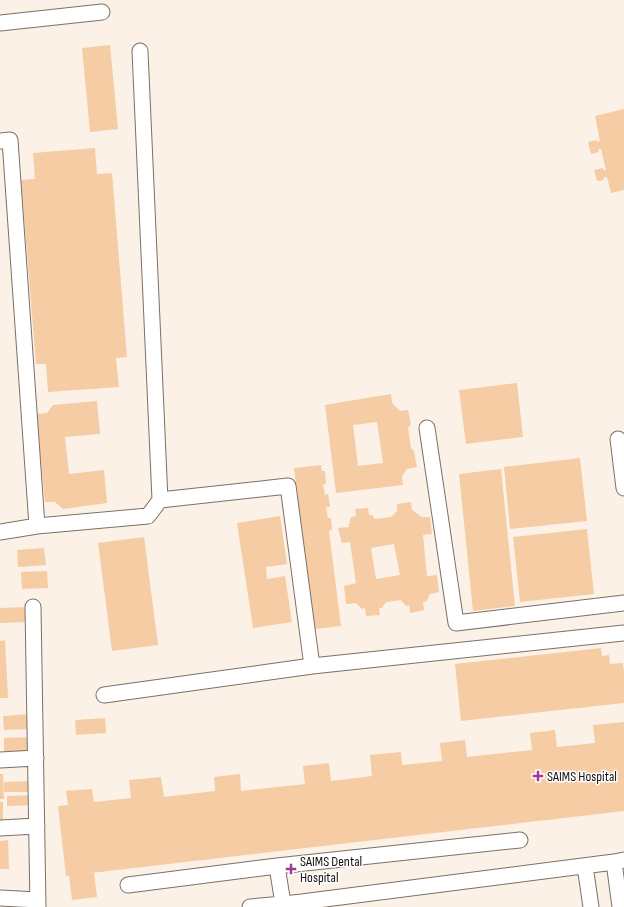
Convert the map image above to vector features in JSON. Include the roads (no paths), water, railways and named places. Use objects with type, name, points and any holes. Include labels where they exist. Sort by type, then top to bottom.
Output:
[{"type":"street","points":[[0,24],[102,12]]},
{"type":"street","points":[[0,532],[37,526],[148,516],[160,500],[140,51]]},
{"type":"street","points":[[0,141],[10,140],[37,526]]},
{"type":"street","points":[[427,428],[456,623],[624,603]]},
{"type":"street","points":[[618,439],[624,488]]},
{"type":"street","points":[[160,500],[288,486],[312,666]]},
{"type":"street","points":[[0,898],[38,903],[33,606]]},
{"type":"street","points":[[104,695],[312,666],[624,633]]},
{"type":"street","points":[[0,760],[36,758]]},
{"type":"street","points":[[0,828],[37,826]]},
{"type":"street","points":[[128,885],[277,866],[520,840]]},
{"type":"street","points":[[250,907],[303,904],[619,861],[620,907]]},
{"type":"street","points":[[277,866],[283,905]]},
{"type":"street","points":[[585,866],[591,907]]},
{"type":"place","name":"SAIMS Hospital","points":[[538,776]]},
{"type":"place","name":"SAIMS Dental Hospital","points":[[291,869]]}]
